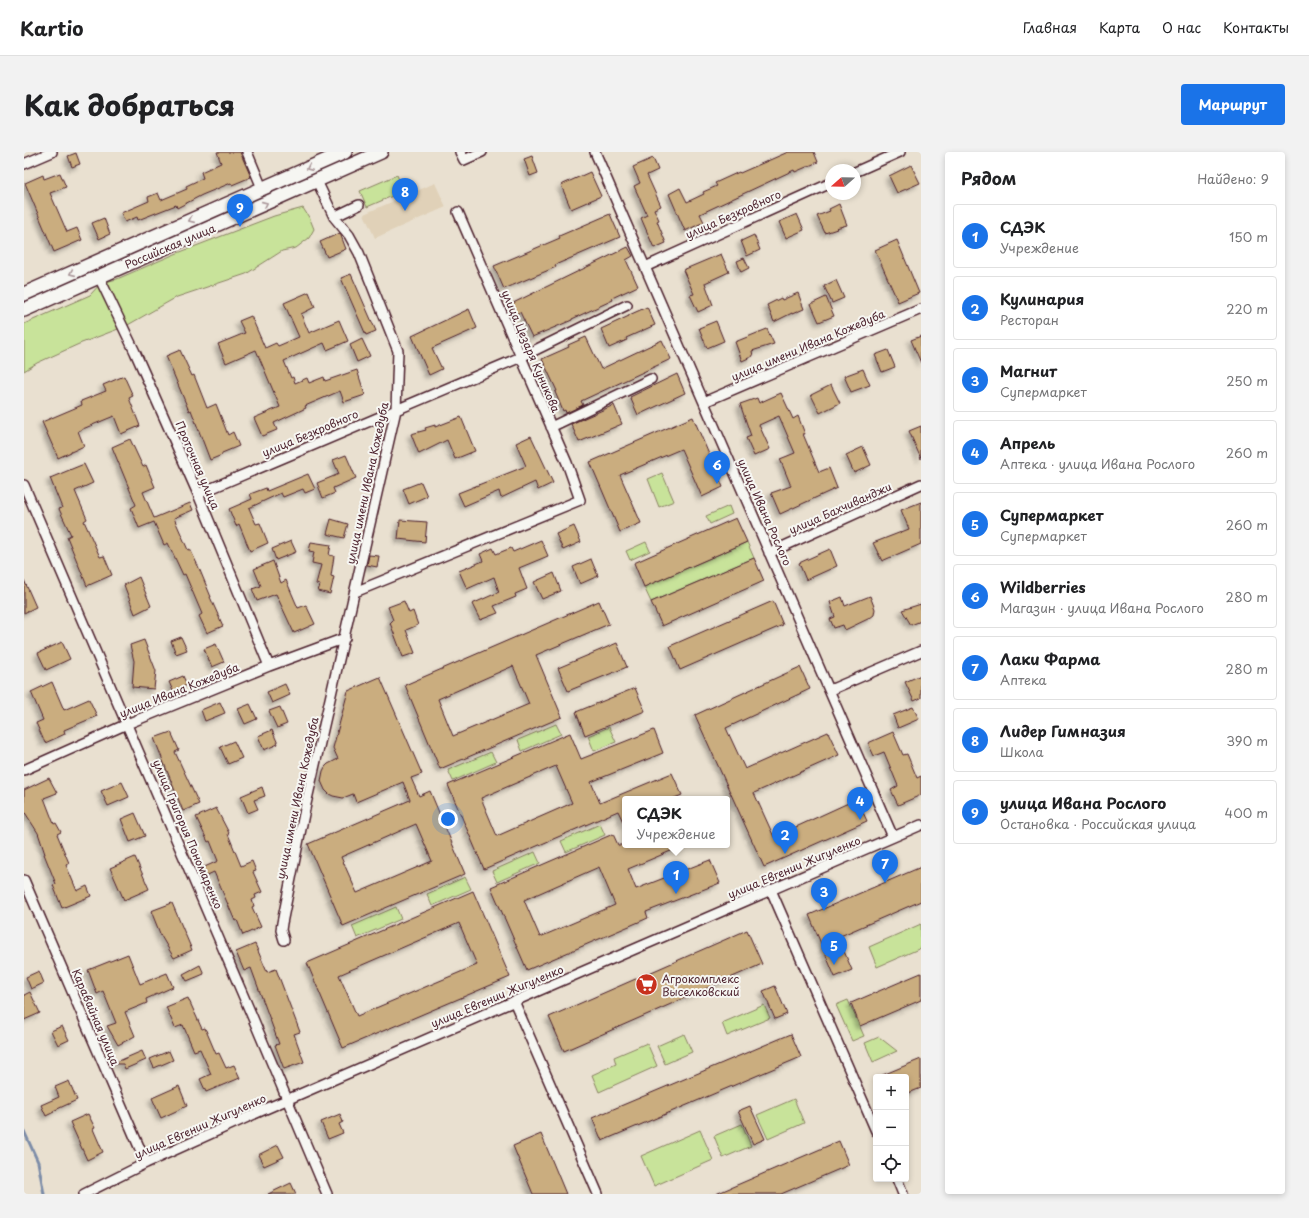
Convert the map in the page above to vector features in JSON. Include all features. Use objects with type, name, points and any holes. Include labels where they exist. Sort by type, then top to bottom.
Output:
[{"type":"main road","name":"Российская улица","points":[[24,294],[345,152]]},
{"type":"main road","name":"Российская улица","points":[[24,310],[382,152]]},
{"type":"street","points":[[24,164],[52,152]]},
{"type":"street","points":[[247,152],[262,188]]},
{"type":"street","points":[[460,152],[464,160],[482,152]]},
{"type":"street","name":"улица Ивана Рослого","points":[[595,152],[893,837]]},
{"type":"street","points":[[861,169],[900,152]]},
{"type":"street","name":"улица имени Ивана Кожедуба","points":[[284,940],[282,923],[306,804],[396,410],[398,351],[350,235],[334,217],[317,181]]},
{"type":"street","name":"улица Безкровного","points":[[645,267],[825,186]]},
{"type":"street","points":[[334,217],[359,205]]},
{"type":"street","name":"улица Цезаря Куникова","points":[[355,592],[580,500],[567,463],[458,212]]},
{"type":"street","name":"Проточная улица","points":[[98,277],[135,352],[198,494],[269,666]]},
{"type":"street","name":"улица Безкровного","points":[[198,494],[521,357],[627,305]]},
{"type":"street","name":"улица имени Ивана Кожедуба","points":[[704,402],[921,309]]},
{"type":"street","points":[[551,427],[651,379]]},
{"type":"street","name":"улица Бахчиванджи","points":[[769,553],[921,484]]},
{"type":"street","name":"улица Григория Пономаренко","points":[[24,485],[327,1194]]},
{"type":"street","name":"улица Ивана Кожедуба","points":[[24,770],[127,724],[269,666],[345,638]]},
{"type":"street","points":[[830,690],[921,651]]},
{"type":"street","name":"улица Евгении Жигуленко","points":[[84,1194],[146,1163],[287,1100],[921,825]]},
{"type":"street","name":"Каравайная улица","points":[[24,880],[146,1163]]},
{"type":"street","points":[[772,890],[873,1124]]},
{"type":"street","points":[[514,1001],[598,1194]]},
{"type":"street","points":[[898,1182],[903,1194]]},
{"type":"shaded area","points":[[435,183],[446,207],[375,238],[364,214]]},
{"type":"green space","points":[[397,175],[404,191],[367,207],[360,191]]},
{"type":"green space","points":[[303,208],[314,229],[309,238],[296,248],[282,251],[246,274],[177,297],[126,326],[79,344],[37,363],[24,371],[24,324],[90,295],[101,283],[117,279],[175,254],[274,216]]},
{"type":"green space","points":[[662,473],[674,501],[659,507],[648,479]]},
{"type":"green space","points":[[729,506],[732,514],[710,524],[706,516]]},
{"type":"green space","points":[[646,542],[650,551],[630,560],[626,551]]},
{"type":"green space","points":[[747,542],[754,558],[651,602],[644,587]]},
{"type":"green space","points":[[556,724],[561,734],[522,751],[518,740]]},
{"type":"green space","points":[[609,727],[616,742],[594,751],[588,736]]},
{"type":"green space","points":[[491,752],[496,762],[453,781],[448,770]]},
{"type":"green space","points":[[600,824],[605,835],[566,852],[561,841]]},
{"type":"green space","points":[[535,852],[540,863],[497,882],[492,871]]},
{"type":"green space","points":[[465,877],[471,889],[432,906],[427,894]]},
{"type":"green space","points":[[396,907],[401,919],[357,938],[352,926]]},
{"type":"green space","points":[[921,924],[921,948],[877,967],[869,947]]},
{"type":"green space","points":[[848,1000],[864,1036],[852,1041],[836,1005]]},
{"type":"green space","points":[[764,1005],[770,1018],[727,1036],[722,1023]]},
{"type":"green space","points":[[684,1034],[692,1052],[665,1064],[657,1046]]},
{"type":"green space","points":[[879,1037],[897,1051],[873,1062],[865,1043]]},
{"type":"green space","points":[[647,1043],[657,1066],[599,1092],[592,1075],[616,1064],[614,1057]]},
{"type":"green space","points":[[794,1099],[804,1123],[768,1139],[757,1115]]},
{"type":"green space","points":[[742,1124],[751,1146],[723,1158],[714,1136]]},
{"type":"green space","points":[[700,1130],[713,1160],[654,1186],[641,1156]]},
{"type":"building","points":[[217,152],[240,152],[251,177],[232,185],[231,183],[202,195],[177,208],[176,205],[138,220],[137,217],[125,222],[121,213],[149,201],[148,197],[158,193],[161,200],[187,189],[186,186],[203,178],[201,172],[221,163]]},
{"type":"building","points":[[788,152],[814,152],[818,162],[795,172],[794,170],[700,214],[704,222],[685,231],[669,194],[680,188],[687,202],[704,194],[703,192],[717,186],[715,183]]},
{"type":"building","points":[[76,153],[80,164],[72,167],[68,156]]},
{"type":"building","points":[[532,156],[538,173],[530,176],[524,159]]},
{"type":"building","points":[[653,158],[658,170],[647,175],[661,206],[654,209],[666,243],[654,248],[641,218],[647,215],[634,186],[640,183],[633,167]]},
{"type":"building","points":[[911,165],[920,183],[897,193],[889,176]]},
{"type":"building","points":[[590,172],[601,196],[571,209],[561,185]]},
{"type":"building","points":[[60,173],[66,187],[50,193],[67,232],[77,228],[82,240],[54,252],[25,183],[43,175],[44,179]]},
{"type":"building","points":[[839,204],[847,225],[825,233],[817,216],[830,211],[829,209]]},
{"type":"building","points":[[610,214],[620,237],[504,289],[494,266],[560,238],[559,236]]},
{"type":"building","points":[[797,214],[804,230],[786,238],[779,222]]},
{"type":"building","points":[[104,218],[110,234],[99,239],[92,223]]},
{"type":"building","points":[[340,233],[346,249],[327,257],[320,242]]},
{"type":"building","points":[[754,235],[760,250],[747,256],[741,241]]},
{"type":"building","points":[[897,240],[919,293],[898,302],[875,250]]},
{"type":"building","points":[[628,247],[633,256],[626,260],[638,286],[612,298],[613,300],[572,320],[532,337],[520,312],[514,315],[509,305]]},
{"type":"building","points":[[721,254],[729,272],[705,283],[713,305],[698,312],[690,295],[694,294],[683,270]]},
{"type":"building","points":[[744,258],[749,268],[741,272],[737,261]]},
{"type":"building","points":[[351,274],[376,331],[366,335],[341,278]]},
{"type":"building","points":[[836,280],[844,298],[832,303],[824,286]]},
{"type":"building","points":[[309,292],[315,307],[301,314],[309,333],[339,320],[348,341],[327,350],[324,343],[284,361],[291,378],[293,377],[295,383],[307,378],[309,383],[324,377],[325,381],[357,370],[365,395],[344,402],[340,391],[305,406],[306,408],[274,423],[277,430],[262,436],[254,418],[280,407],[256,350],[226,363],[218,344],[245,333],[239,321],[251,316],[265,348],[276,343],[278,346],[299,337],[284,303]]},
{"type":"building","points":[[798,293],[804,309],[774,322],[767,305],[781,298],[782,300]]},
{"type":"building","points":[[826,297],[834,316],[819,322],[811,304]]},
{"type":"building","points":[[647,307],[655,325],[626,338],[627,340],[609,348],[601,329]]},
{"type":"building","points":[[469,309],[477,328],[432,348],[442,369],[429,375],[412,336]]},
{"type":"building","points":[[716,321],[724,341],[707,348],[699,328]]},
{"type":"building","points":[[767,329],[774,344],[752,351],[753,356],[742,361],[735,342]]},
{"type":"building","points":[[921,336],[921,363],[911,340]]},
{"type":"building","points":[[586,337],[601,369],[662,340],[671,359],[581,401],[583,405],[566,413],[565,410],[563,411],[555,392],[557,391],[542,359],[569,347],[568,345]]},
{"type":"building","points":[[362,339],[370,356],[357,362],[350,345]]},
{"type":"building","points":[[180,350],[192,376],[194,375],[207,408],[216,404],[228,435],[233,432],[239,446],[210,460],[191,410],[189,411],[166,356]]},
{"type":"building","points":[[888,350],[895,367],[882,372],[875,355]]},
{"type":"building","points":[[863,369],[870,385],[851,392],[844,376]]},
{"type":"building","points":[[677,374],[685,393],[638,415],[630,397]]},
{"type":"building","points":[[124,376],[133,396],[129,398],[140,426],[121,434],[114,416],[78,431],[84,446],[58,458],[42,422],[82,405],[81,401],[106,391],[103,385]]},
{"type":"building","points":[[831,385],[840,403],[820,413],[811,395]]},
{"type":"building","points":[[781,393],[793,419],[798,416],[805,434],[803,434],[819,472],[829,468],[837,488],[780,514],[771,493],[791,486],[780,459],[795,453],[779,416],[759,425],[770,449],[754,456],[746,438],[751,436],[740,404],[757,398],[759,403]]},
{"type":"building","points":[[614,405],[622,424],[579,442],[571,424]]},
{"type":"building","points":[[461,417],[475,451],[455,459],[447,440],[419,454],[411,434]]},
{"type":"building","points":[[693,417],[723,487],[702,497],[681,449],[620,475],[641,523],[620,532],[590,462]]},
{"type":"building","points":[[921,426],[921,459],[909,431]]},
{"type":"building","points":[[531,436],[553,483],[538,490],[535,482],[501,498],[499,491],[464,506],[458,493],[526,466],[516,443]]},
{"type":"building","points":[[130,439],[143,467],[146,465],[155,487],[143,492],[154,518],[190,503],[193,510],[174,518],[188,550],[190,549],[199,568],[223,626],[207,633],[199,616],[202,614],[185,574],[183,575],[168,543],[164,545],[154,522],[139,528],[131,508],[136,505],[112,447]]},
{"type":"building","points":[[863,447],[871,465],[854,473],[846,455]]},
{"type":"building","points":[[346,455],[356,478],[333,488],[335,493],[323,498],[317,483],[339,474],[333,460]]},
{"type":"building","points":[[84,464],[93,483],[75,491],[87,519],[84,521],[100,557],[104,556],[112,575],[87,586],[67,537],[71,535],[59,509],[62,508],[50,478]]},
{"type":"building","points":[[308,474],[315,489],[305,493],[303,489],[283,497],[281,493],[249,508],[256,524],[260,523],[268,543],[250,551],[239,524],[236,526],[229,509],[252,499],[250,494],[266,488],[267,491]]},
{"type":"building","points":[[421,482],[427,496],[409,504],[403,489]]},
{"type":"building","points":[[921,502],[921,544],[882,561],[873,543],[909,529],[901,510]]},
{"type":"building","points":[[736,518],[747,542],[644,587],[634,563]]},
{"type":"building","points":[[331,519],[348,524],[344,538],[327,534]]},
{"type":"building","points":[[400,520],[427,522],[425,542],[398,539]]},
{"type":"building","points":[[574,526],[581,542],[563,550],[556,534]]},
{"type":"building","points":[[541,540],[548,556],[519,568],[527,589],[515,594],[516,597],[494,606],[498,613],[480,620],[472,604],[499,592],[494,577],[467,589],[459,571],[483,561],[480,554],[493,548],[496,554],[511,548],[513,552]]},
{"type":"building","points":[[291,541],[296,552],[276,560],[272,549]]},
{"type":"building","points":[[311,542],[331,545],[329,555],[334,556],[331,576],[334,577],[330,594],[318,591],[320,585],[316,584],[321,565],[312,563],[314,552],[309,551]]},
{"type":"building","points":[[830,549],[837,566],[806,580],[799,563]]},
{"type":"building","points":[[369,555],[379,556],[377,567],[367,565]]},
{"type":"building","points":[[754,558],[764,581],[662,626],[651,602]]},
{"type":"building","points":[[591,559],[598,576],[580,584],[573,567]]},
{"type":"building","points":[[273,561],[281,583],[286,580],[298,608],[306,605],[315,624],[294,633],[276,594],[257,601],[252,589],[261,586],[254,569]]},
{"type":"building","points":[[554,573],[561,591],[542,599],[534,582]]},
{"type":"building","points":[[139,577],[151,606],[135,614],[124,585]]},
{"type":"building","points":[[24,580],[36,607],[24,613]]},
{"type":"building","points":[[870,596],[875,609],[874,615],[845,630],[843,625],[834,628],[830,619],[835,617],[830,602],[842,597],[845,606]]},
{"type":"building","points":[[404,601],[409,613],[413,611],[418,625],[406,630],[415,653],[403,657],[390,623],[393,620],[388,607]]},
{"type":"building","points":[[599,601],[609,624],[536,655],[562,717],[440,769],[405,685]],"holes":[[[513,666],[529,704],[453,736],[438,699]]]},
{"type":"building","points":[[773,601],[783,625],[680,670],[670,646]]},
{"type":"building","points":[[921,604],[921,621],[911,625],[902,610]]},
{"type":"building","points":[[181,637],[187,650],[176,654],[171,641]]},
{"type":"building","points":[[144,640],[156,671],[154,689],[132,687],[134,661],[130,645]]},
{"type":"building","points":[[62,642],[70,659],[46,670],[38,653]]},
{"type":"building","points":[[617,643],[627,667],[568,691],[558,668]]},
{"type":"building","points":[[216,644],[224,662],[212,667],[204,649]]},
{"type":"building","points":[[800,667],[810,689],[726,728],[745,769],[828,732],[839,755],[754,793],[774,837],[857,799],[867,821],[764,867],[695,715]]},
{"type":"building","points":[[921,675],[921,698],[914,701],[905,682]]},
{"type":"building","points":[[183,676],[187,685],[173,691],[169,682]]},
{"type":"building","points":[[380,677],[422,774],[411,778],[419,796],[430,791],[465,874],[343,926],[308,844],[410,800],[403,782],[356,802],[353,794],[343,798],[333,796],[325,790],[321,781],[323,771],[328,764],[338,759],[333,748],[348,691]],"holes":[[[416,824],[432,861],[357,893],[341,857]]]},
{"type":"building","points":[[52,682],[64,710],[89,699],[97,716],[64,730],[65,734],[45,743],[36,723],[43,720],[31,692]]},
{"type":"building","points":[[285,684],[290,695],[272,703],[267,692]]},
{"type":"building","points":[[635,688],[645,711],[585,735],[576,712]]},
{"type":"building","points":[[220,702],[225,713],[205,721],[201,710]]},
{"type":"building","points":[[250,704],[257,719],[245,724],[238,709]]},
{"type":"building","points":[[280,707],[287,724],[277,728],[269,711]]},
{"type":"building","points":[[913,707],[919,719],[898,728],[893,715]]},
{"type":"building","points":[[272,730],[278,744],[264,750],[258,736]]},
{"type":"building","points":[[654,730],[663,753],[591,782],[600,803],[672,773],[682,795],[622,796],[622,820],[618,811],[484,869],[448,785],[570,733],[581,759]],"holes":[[[556,766],[572,803],[497,836],[481,798]]]},
{"type":"building","points":[[171,732],[179,750],[175,752],[199,804],[183,811],[154,738]]},
{"type":"building","points":[[893,732],[903,755],[907,754],[917,778],[921,776],[921,795],[898,805],[891,790],[898,786],[884,752],[874,756],[868,743]]},
{"type":"building","points":[[234,741],[242,758],[228,764],[220,747]]},
{"type":"building","points":[[49,778],[57,793],[44,798],[54,824],[56,823],[61,832],[57,834],[69,863],[66,865],[77,891],[87,886],[91,896],[62,908],[53,885],[56,884],[44,854],[38,833],[24,811],[24,790]]},
{"type":"building","points":[[122,782],[129,797],[108,806],[101,791]]},
{"type":"building","points":[[262,787],[265,796],[254,800],[258,809],[248,813],[241,796]]},
{"type":"building","points":[[216,808],[229,833],[228,834],[241,866],[252,861],[256,871],[253,872],[262,892],[255,895],[256,898],[252,900],[254,906],[252,907],[261,927],[243,935],[237,920],[235,921],[214,872],[203,877],[200,869],[218,861],[210,841],[208,842],[196,817]]},
{"type":"building","points":[[135,813],[145,836],[130,842],[121,819]]},
{"type":"building","points":[[613,834],[618,845],[622,845],[622,848],[678,848],[628,869],[636,889],[710,860],[720,883],[646,912],[648,918],[527,970],[491,887]],"holes":[[[599,867],[615,905],[540,937],[524,900]]]},
{"type":"building","points":[[135,857],[149,889],[124,900],[110,868]]},
{"type":"building","points":[[921,867],[921,901],[838,937],[852,970],[835,977],[809,915]]},
{"type":"building","points":[[473,891],[510,977],[343,1048],[307,963]],"holes":[[[459,923],[477,965],[357,1016],[339,975]]]},
{"type":"building","points":[[172,903],[192,950],[174,958],[161,936],[151,911]]},
{"type":"building","points":[[747,930],[762,964],[564,1051],[549,1017]]},
{"type":"building","points":[[255,944],[267,972],[276,969],[300,1032],[294,1034],[304,1062],[284,1069],[275,1045],[279,1044],[251,968],[244,971],[236,952]]},
{"type":"building","points":[[128,954],[140,984],[167,973],[173,987],[146,999],[147,1003],[125,1012],[135,1036],[118,1045],[107,1026],[116,1023],[103,991],[97,994],[88,970]]},
{"type":"building","points":[[200,965],[204,974],[187,981],[183,974]]},
{"type":"building","points":[[39,971],[44,983],[31,989],[26,977]]},
{"type":"building","points":[[921,973],[921,1000],[860,1026],[851,1003]]},
{"type":"building","points":[[775,986],[787,1014],[775,1019],[763,991]]},
{"type":"building","points":[[30,992],[40,1013],[24,1020],[24,995]]},
{"type":"building","points":[[188,998],[202,1029],[205,1028],[216,1054],[219,1053],[226,1068],[234,1065],[240,1078],[206,1092],[200,1079],[211,1074],[200,1049],[194,1051],[183,1025],[175,1028],[166,1007]]},
{"type":"building","points":[[62,1026],[69,1040],[58,1045],[51,1031]]},
{"type":"building","points":[[791,1034],[801,1057],[602,1141],[592,1118]]},
{"type":"building","points":[[142,1051],[146,1060],[125,1069],[123,1064],[112,1064]]},
{"type":"building","points":[[169,1051],[173,1060],[154,1068],[150,1059]]},
{"type":"building","points":[[921,1059],[921,1088],[909,1093],[909,1074],[885,1074]]},
{"type":"building","points":[[69,1081],[77,1100],[53,1111],[54,1112],[46,1116],[41,1105],[59,1097],[55,1087]]},
{"type":"building","points":[[179,1086],[187,1106],[161,1118],[152,1098]]},
{"type":"building","points":[[750,1106],[765,1139],[753,1144],[738,1111]]},
{"type":"building","points":[[88,1114],[95,1128],[93,1129],[103,1152],[87,1160],[70,1122]]},
{"type":"building","points":[[340,1114],[343,1122],[339,1124],[343,1133],[328,1139],[321,1122]]},
{"type":"building","points":[[541,1134],[566,1194],[533,1194],[513,1146]]},
{"type":"building","points":[[839,1141],[849,1165],[781,1194],[716,1194]]},
{"type":"building","points":[[278,1145],[284,1157],[264,1166],[258,1155]]},
{"type":"building","points":[[291,1183],[296,1194],[268,1194]]},
{"type":"waterway","points":[[24,1131],[38,1162],[44,1194]]},
{"type":"place","name":"Лидер Гимназия","points":[[405,211]]},
{"type":"place","name":"улица Ивана Рослого","points":[[240,227]]},
{"type":"place","name":"Wildberries","points":[[717,484]]},
{"type":"place","name":"Апрель","points":[[860,820]]},
{"type":"place","name":"Кулинария","points":[[785,854]]},
{"type":"place","name":"Лаки Фарма","points":[[885,883]]},
{"type":"place","name":"СДЭК","points":[[676,894]]},
{"type":"place","name":"Магнит","points":[[824,911]]},
{"type":"place","name":"Супермаркет","points":[[834,965]]},
{"type":"place","name":"Агрокомплекс Выселковский","points":[[647,984]]}]
